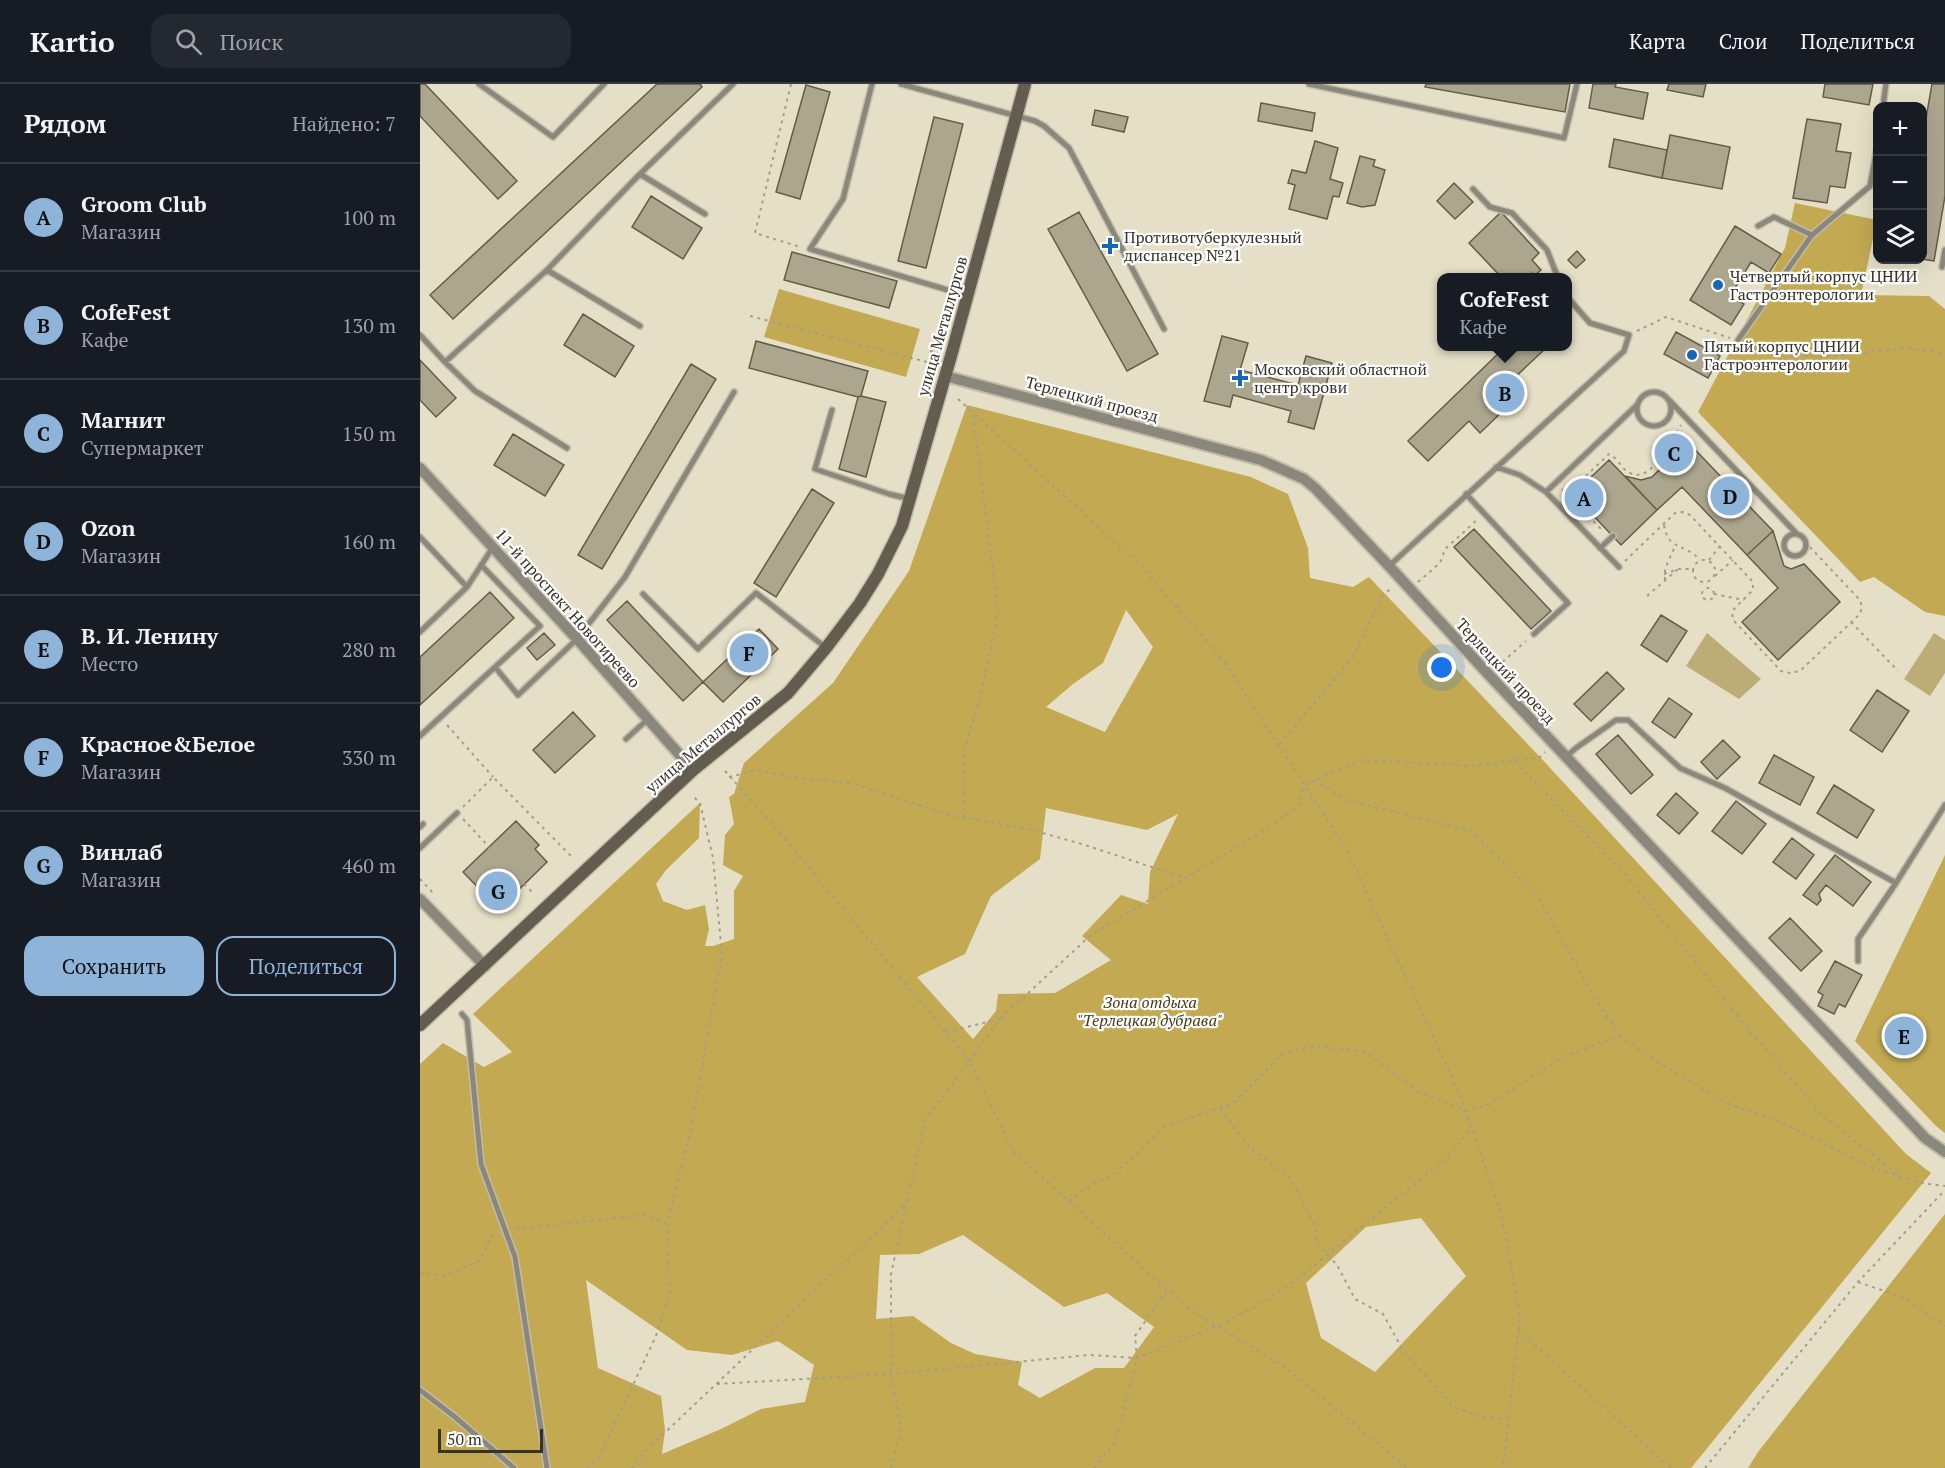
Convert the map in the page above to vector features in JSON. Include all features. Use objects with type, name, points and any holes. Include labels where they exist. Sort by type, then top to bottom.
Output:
[{"type":"street","name":"улица Металлургов","points":[[420,1025],[693,770],[788,693],[860,603],[878,574],[902,526],[968,296],[1025,84]]},
{"type":"street","name":"Терлецкий проезд","points":[[945,376],[1261,460],[1304,479],[1389,566],[1925,1138],[1945,1152]]},
{"type":"street","name":"11-й проспект Новогиреево","points":[[422,472],[577,639],[693,770]]},
{"type":"street","points":[[420,899],[485,966]]},
{"type":"lane","points":[[479,84],[553,137],[604,84]]},
{"type":"lane","points":[[445,362],[547,270],[640,174],[733,84]]},
{"type":"lane","points":[[872,84],[843,199],[810,249],[968,296]]},
{"type":"lane","points":[[901,84],[917,86],[1044,126],[1069,148],[1164,329]]},
{"type":"lane","points":[[1309,84],[1564,138],[1576,84]]},
{"type":"lane","points":[[1884,102],[1886,84]]},
{"type":"lane","points":[[1738,340],[1812,235],[1870,186],[1876,156]]},
{"type":"lane","points":[[640,174],[705,214]]},
{"type":"lane","points":[[1473,189],[1490,207],[1512,213],[1547,250],[1556,273]]},
{"type":"lane","points":[[1758,226],[1774,217],[1812,235]]},
{"type":"lane","points":[[1942,267],[1945,250]]},
{"type":"lane","points":[[547,270],[640,326]]},
{"type":"lane","points":[[1389,566],[1624,351],[1629,335],[1590,323],[1572,303]]},
{"type":"lane","points":[[420,335],[475,392],[567,448]]},
{"type":"lane","points":[[495,667],[518,695],[577,639],[625,578],[734,392]]},
{"type":"lane","points":[[1669,400],[1671,412],[1669,418],[1660,426],[1653,427],[1642,422],[1637,410],[1640,399],[1649,393],[1660,393],[1669,400],[1797,534],[1803,537],[1806,543],[1805,551],[1799,556],[1792,556],[1786,552],[1784,544],[1787,538],[1797,534]]},
{"type":"lane","points":[[1546,492],[1638,404]]},
{"type":"lane","points":[[832,410],[815,469],[889,494],[910,498]]},
{"type":"lane","points":[[1496,467],[1526,478],[1546,492],[1619,567]]},
{"type":"lane","points":[[1466,495],[1568,603],[1534,634]]},
{"type":"lane","points":[[420,537],[467,587]]},
{"type":"lane","points":[[1600,548],[1612,538]]},
{"type":"lane","points":[[420,632],[467,587],[493,547]]},
{"type":"lane","points":[[420,736],[540,626],[481,565]]},
{"type":"lane","points":[[643,594],[698,649],[756,593],[826,648]]},
{"type":"lane","points":[[626,739],[648,719]]},
{"type":"lane","points":[[1566,757],[1616,720],[1628,720],[1680,768],[1725,788],[1896,884]]},
{"type":"lane","points":[[1858,961],[1858,939],[1896,884],[1945,805]]},
{"type":"lane","points":[[420,848],[457,813]]},
{"type":"lane","points":[[462,1014],[467,1020],[481,1164],[515,1257],[547,1468]]},
{"type":"lane","points":[[420,1390],[455,1417],[513,1468]]},
{"type":"path","points":[[791,84],[755,233],[810,249]]},
{"type":"path","points":[[750,316],[927,362]]},
{"type":"path","points":[[1629,335],[1666,318],[1738,340],[1771,354],[1824,357],[1905,348],[1945,353]]},
{"type":"path","points":[[930,351],[938,353]]},
{"type":"path","points":[[958,399],[1142,567],[1223,660],[1347,850],[1461,1097],[1501,1213],[1520,1316],[1503,1468]]},
{"type":"path","points":[[964,818],[964,752],[981,695],[998,611],[973,413]]},
{"type":"path","points":[[1557,503],[1609,454],[1629,473],[1638,475],[1648,472],[1686,418]]},
{"type":"path","points":[[1556,482],[1612,538]]},
{"type":"path","points":[[1632,555],[1675,513],[1686,512],[1753,582],[1753,590],[1734,609],[1732,620],[1780,671],[1795,673],[1851,622],[1861,611],[1862,605],[1860,600],[1806,543]]},
{"type":"path","points":[[1418,582],[1440,563],[1445,549],[1484,514]]},
{"type":"path","points":[[1664,524],[1668,538],[1675,546],[1688,549],[1700,560]]},
{"type":"path","points":[[1665,581],[1664,574],[1675,546]]},
{"type":"path","points":[[1709,560],[1720,546]]},
{"type":"path","points":[[1709,581],[1702,582],[1696,579],[1693,569],[1695,564],[1700,560],[1709,560],[1714,565],[1714,576]]},
{"type":"path","points":[[1708,587],[1709,581],[1733,560]]},
{"type":"path","points":[[1664,574],[1678,569],[1693,569]]},
{"type":"path","points":[[1647,596],[1678,569]]},
{"type":"path","points":[[1708,587],[1702,590],[1702,597],[1710,600],[1714,594]]},
{"type":"path","points":[[1708,587],[1712,588],[1714,594]]},
{"type":"path","points":[[1279,746],[1352,658],[1382,597],[1393,589]]},
{"type":"path","points":[[1714,594],[1744,600]]},
{"type":"path","points":[[1851,622],[1898,671]]},
{"type":"path","points":[[1489,675],[1534,634]]},
{"type":"path","points":[[440,718],[493,777],[571,856]]},
{"type":"path","points":[[891,1468],[901,1428],[891,1374],[891,1274],[925,1121],[1000,1019],[1091,935],[1270,827],[1299,805],[1304,785],[1314,780],[1360,760],[1470,766],[1540,757],[1554,744]]},
{"type":"path","points":[[1514,760],[1625,874],[1749,1030],[1822,1114],[1900,1176]]},
{"type":"path","points":[[729,777],[758,770],[796,778],[850,783],[949,815],[1039,832],[1082,844],[1185,878]]},
{"type":"path","points":[[725,771],[775,827],[969,1060],[1014,1152],[1190,1310],[1285,1367],[1407,1468]]},
{"type":"path","points":[[489,847],[457,813],[493,777]]},
{"type":"path","points":[[1314,780],[1347,800],[1473,832],[1536,893],[1593,994],[1620,1036],[1656,1061],[1731,1106],[1780,1122],[1873,1168],[1922,1183],[1945,1186]]},
{"type":"path","points":[[586,1468],[598,1457],[656,1336],[670,1294],[667,1224],[690,1134],[722,955],[713,858],[700,803],[694,797]]},
{"type":"path","points":[[524,884],[532,892]]},
{"type":"path","points":[[946,1032],[1000,1019]]},
{"type":"path","points":[[1069,1201],[1090,1186],[1115,1173],[1164,1127],[1235,1102],[1283,1053],[1317,1046],[1365,1052],[1419,1092],[1466,1111],[1488,1105],[1564,1056],[1620,1036]]},
{"type":"path","points":[[1219,1107],[1251,1149],[1290,1178],[1314,1223],[1317,1243],[1337,1265],[1355,1299],[1383,1314],[1404,1352],[1454,1407],[1478,1416],[1508,1420]]},
{"type":"path","points":[[717,1384],[891,1374],[1089,1355],[1137,1358],[1217,1326],[1257,1306],[1300,1277],[1444,1160],[1472,1129]]},
{"type":"path","points":[[1705,1468],[1858,1282],[1945,1190]]},
{"type":"path","points":[[631,1468],[654,1443],[906,1204]]},
{"type":"path","points":[[420,1273],[444,1276],[479,1262],[491,1236],[505,1230],[644,1215],[667,1224]]},
{"type":"path","points":[[1858,1282],[1905,1298],[1945,1326]]},
{"type":"path","points":[[1094,1468],[1115,1443],[1137,1358],[1135,1336],[1167,1290]]},
{"type":"path","points":[[1518,1330],[1671,1468]]},
{"type":"shaded area","points":[[1707,633],[1761,679],[1739,699],[1686,666]]},
{"type":"shaded area","points":[[1934,633],[1945,640],[1945,673],[1930,696],[1904,679]]},
{"type":"green space","points":[[1795,203],[1873,219],[1873,239],[1861,295],[1929,296],[1945,309],[1945,616],[1925,612],[1874,577],[1860,582],[1698,412],[1785,248]]},
{"type":"green space","points":[[779,289],[920,329],[906,377],[764,337]]},
{"type":"green space","name":"Зона отдыха \"Терлецкая дубрава\"","points":[[967,405],[1251,477],[1288,494],[1308,548],[1310,578],[1353,587],[1369,577],[1540,757],[1906,1154],[1931,1173],[1691,1468],[420,1468],[420,1064],[443,1043],[484,1067],[512,1052],[473,1014],[700,803],[699,838],[666,870],[656,884],[663,901],[687,910],[705,905],[709,929],[705,946],[713,946],[734,939],[734,891],[743,876],[723,865],[725,835],[734,824],[729,797],[734,794],[744,763],[833,683],[909,571]],"holes":[[[1126,610],[1153,647],[1105,732],[1046,707],[1103,663]],[[1046,808],[1147,830],[1178,814],[1150,872],[1148,904],[1121,895],[1082,936],[1111,960],[1055,993],[998,994],[996,1011],[973,1039],[917,977],[965,954],[991,896],[1040,859]],[[1421,1218],[1466,1276],[1375,1372],[1321,1338],[1306,1283],[1366,1227]],[[963,1235],[1064,1307],[1107,1293],[1154,1327],[1124,1368],[1095,1368],[1040,1398],[1018,1385],[1022,1362],[975,1354],[951,1343],[913,1316],[876,1319],[880,1255],[919,1254]],[[586,1280],[687,1350],[732,1355],[778,1341],[814,1365],[805,1402],[761,1409],[662,1454],[665,1430],[661,1396],[598,1368]]]},
{"type":"green space","points":[[1945,855],[1945,1133],[1855,1041]]},
{"type":"green space","points":[[1945,1214],[1945,1468],[1748,1468],[1758,1452]]},
{"type":"building","points":[[420,84],[425,84],[517,181],[498,199],[420,116]]},
{"type":"building","points":[[657,84],[700,84],[702,87],[453,319],[430,295]]},
{"type":"building","points":[[1426,84],[1570,84],[1565,112],[1425,87]]},
{"type":"building","points":[[1593,84],[1616,84],[1615,87],[1648,93],[1643,119],[1589,108]]},
{"type":"building","points":[[1669,84],[1706,84],[1703,97],[1667,90]]},
{"type":"building","points":[[1825,84],[1873,84],[1869,105],[1823,97]]},
{"type":"building","points":[[1932,84],[1945,84],[1945,196],[1934,261],[1927,260],[1927,112]]},
{"type":"building","points":[[806,85],[830,92],[800,199],[776,192]]},
{"type":"building","points":[[1261,103],[1315,113],[1312,131],[1258,121]]},
{"type":"building","points":[[1095,110],[1128,117],[1124,132],[1092,125]]},
{"type":"building","points":[[934,117],[963,124],[926,268],[898,261]]},
{"type":"building","points":[[1807,119],[1841,124],[1836,151],[1851,153],[1845,188],[1830,186],[1827,203],[1793,198]]},
{"type":"building","points":[[1670,135],[1730,147],[1722,189],[1662,178]]},
{"type":"building","points":[[1614,139],[1667,150],[1662,178],[1609,167]]},
{"type":"building","points":[[1315,141],[1338,148],[1330,179],[1343,183],[1339,197],[1333,196],[1327,219],[1289,209],[1295,185],[1288,183],[1292,170],[1306,173]]},
{"type":"building","points":[[1360,156],[1375,160],[1373,166],[1385,170],[1375,205],[1362,207],[1347,203]]},
{"type":"building","points":[[1454,183],[1473,202],[1455,219],[1437,201]]},
{"type":"building","points":[[651,196],[702,228],[683,259],[632,227]]},
{"type":"building","points":[[1079,212],[1158,354],[1127,371],[1048,229]]},
{"type":"building","points":[[1501,212],[1539,253],[1532,260],[1541,270],[1537,273],[1497,273],[1469,243]]},
{"type":"building","name":"Четвертый корпус ЦНИИ Гастроэнтерологии","points":[[1735,226],[1781,254],[1769,273],[1751,262],[1730,296],[1744,304],[1731,325],[1690,300]]},
{"type":"building","points":[[1577,251],[1585,260],[1576,268],[1568,260]]},
{"type":"building","points":[[792,252],[897,281],[889,308],[784,280]]},
{"type":"building","points":[[583,314],[634,346],[615,377],[564,345]]},
{"type":"building","name":"Пятый корпус ЦНИИ Гастроэнтерологии","points":[[1676,332],[1720,356],[1708,378],[1664,354]]},
{"type":"building","name":"Московский областной центр крови","points":[[1222,336],[1248,343],[1240,370],[1298,385],[1306,356],[1332,363],[1314,429],[1288,422],[1291,411],[1233,395],[1230,407],[1204,401]]},
{"type":"building","points":[[756,341],[868,371],[861,396],[749,368]]},
{"type":"building","points":[[1501,351],[1543,351],[1509,383],[1520,394],[1480,433],[1469,421],[1428,461],[1408,441]]},
{"type":"building","points":[[420,360],[456,398],[436,417],[420,400]]},
{"type":"building","points":[[691,364],[716,379],[602,569],[578,555]]},
{"type":"building","points":[[858,397],[886,402],[866,477],[839,469]]},
{"type":"building","points":[[513,434],[564,465],[545,496],[494,465]]},
{"type":"building","points":[[1681,435],[1773,531],[1747,555],[1682,487],[1657,510],[1625,476],[1641,480],[1652,477]]},
{"type":"building","points":[[1609,460],[1657,510],[1621,545],[1573,494]]},
{"type":"building","points":[[812,489],[834,503],[776,597],[754,583]]},
{"type":"building","points":[[1474,529],[1551,611],[1531,629],[1454,547]]},
{"type":"building","points":[[1773,531],[1784,566],[1791,569],[1804,564],[1840,602],[1778,660],[1742,622],[1778,588],[1747,555]]},
{"type":"building","points":[[490,592],[514,618],[420,705],[420,657]]},
{"type":"building","points":[[627,601],[703,682],[683,701],[607,620]]},
{"type":"building","points":[[1661,615],[1687,631],[1667,662],[1641,645]]},
{"type":"building","points":[[759,629],[778,649],[723,702],[703,682]]},
{"type":"building","points":[[544,633],[555,645],[537,660],[527,648]]},
{"type":"building","points":[[1607,672],[1624,689],[1591,721],[1574,704]]},
{"type":"building","points":[[1877,690],[1909,711],[1882,752],[1850,730]]},
{"type":"building","points":[[1669,698],[1692,714],[1675,738],[1652,722]]},
{"type":"building","points":[[573,712],[595,736],[555,773],[533,750]]},
{"type":"building","points":[[1618,735],[1653,775],[1631,794],[1596,754]]},
{"type":"building","points":[[1723,740],[1740,757],[1717,779],[1701,762]]},
{"type":"building","points":[[1774,755],[1814,777],[1800,805],[1759,783]]},
{"type":"building","points":[[1834,785],[1874,810],[1857,838],[1817,813]]},
{"type":"building","points":[[1676,793],[1698,813],[1679,834],[1657,815]]},
{"type":"building","points":[[1736,801],[1766,824],[1742,854],[1712,831]]},
{"type":"building","points":[[516,821],[539,845],[535,849],[547,862],[499,909],[463,872]]},
{"type":"building","points":[[1792,838],[1814,855],[1796,879],[1773,862]]},
{"type":"building","points":[[1835,855],[1871,882],[1853,906],[1826,885],[1819,894],[1821,900],[1817,905],[1803,895]]},
{"type":"building","points":[[1790,918],[1822,951],[1801,971],[1769,938]]},
{"type":"building","points":[[1835,961],[1862,975],[1845,1007],[1839,1004],[1834,1014],[1818,1006],[1823,995],[1818,992]]},
{"type":"place","name":"Противотуберкулезный диспансер №21","points":[[1110,246]]},
{"type":"place","name":"Четвертый корпус ЦНИИ Гастроэнтерологии","points":[[1718,285]]},
{"type":"place","name":"Пятый корпус ЦНИИ Гастроэнтерологии","points":[[1692,355]]},
{"type":"place","name":"Московский областной центр крови","points":[[1240,378]]},
{"type":"place","name":"CofeFest","points":[[1505,393]]},
{"type":"place","name":"Магнит","points":[[1674,453]]},
{"type":"place","name":"Ozon","points":[[1730,496]]},
{"type":"place","name":"Groom Club","points":[[1584,498]]},
{"type":"place","name":"Красное&Белое","points":[[749,653]]},
{"type":"place","name":"Винлаб","points":[[498,891]]},
{"type":"place","name":"В. И. Ленину","points":[[1904,1036]]}]
